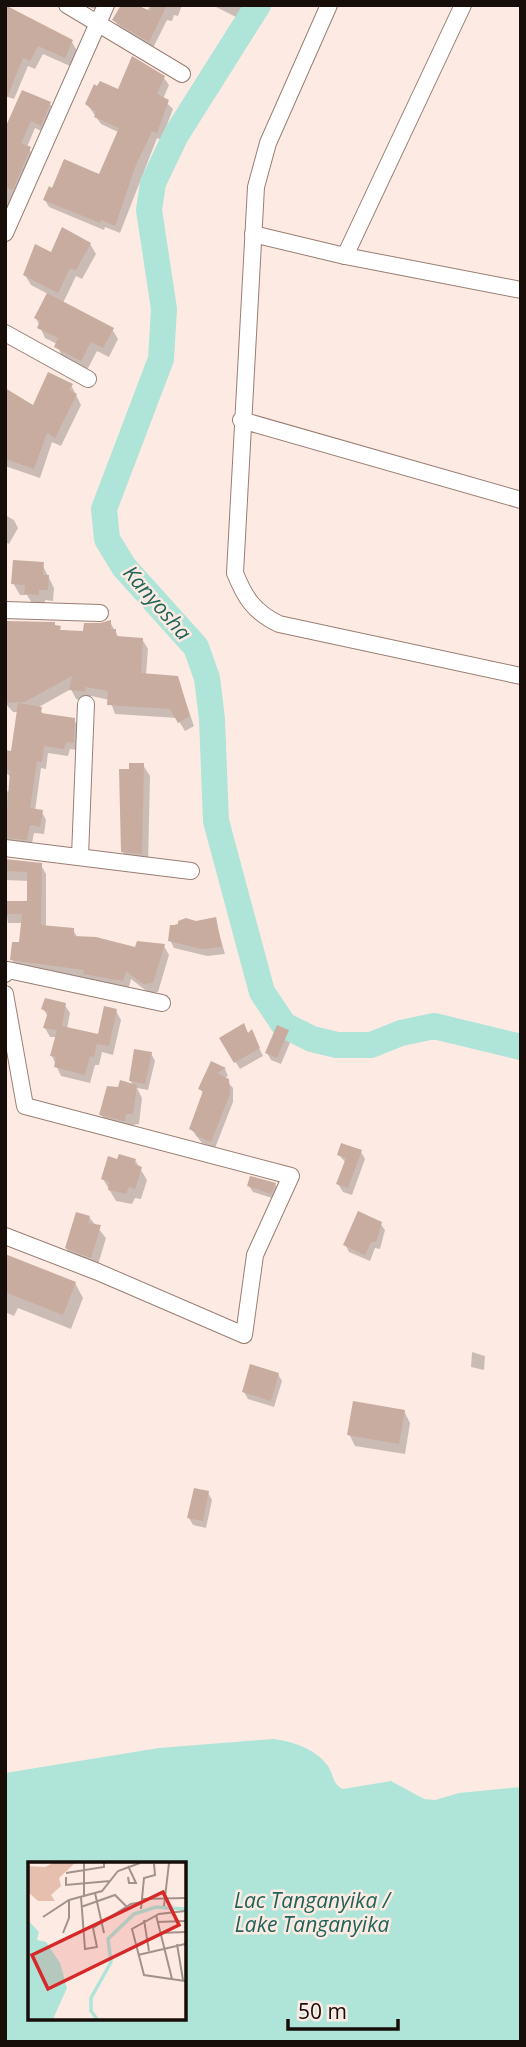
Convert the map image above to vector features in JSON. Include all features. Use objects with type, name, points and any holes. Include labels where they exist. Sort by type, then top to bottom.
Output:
[{"type":"street","points":[[67,5],[182,74]]},
{"type":"street","points":[[5,233],[106,5]]},
{"type":"street","points":[[329,5],[268,143],[256,187],[235,573],[245,598],[260,614],[279,624],[521,676]]},
{"type":"street","points":[[345,256],[463,5]]},
{"type":"street","points":[[253,234],[345,256],[518,285]]},
{"type":"street","points":[[5,333],[88,379]]},
{"type":"street","points":[[242,420],[521,500]]},
{"type":"street","points":[[5,610],[100,613]]},
{"type":"street","points":[[80,856],[86,704]]},
{"type":"street","points":[[5,848],[191,871]]},
{"type":"street","points":[[5,974],[8,970],[162,1003]]},
{"type":"street","points":[[5,994],[25,1106],[291,1176],[255,1255],[244,1335],[98,1272],[5,1236]]},
{"type":"water","name":"Lac Tanganyika / Lake Tanganyika","points":[[273,1739],[296,1744],[317,1755],[328,1766],[337,1785],[343,1789],[391,1781],[424,1799],[435,1800],[459,1793],[521,1787],[521,2042],[5,2042],[5,1773],[159,1748]]},
{"type":"building","points":[[5,5],[73,40],[65,58],[38,46],[30,61],[23,58],[6,100]]},
{"type":"building","points":[[121,5],[137,5],[150,11],[152,5],[167,5],[149,42],[112,20]]},
{"type":"building","points":[[132,56],[165,76],[157,94],[169,100],[157,133],[152,131],[136,165],[115,226],[101,220],[100,223],[43,200],[49,186],[52,188],[64,159],[99,174],[119,128],[94,117],[96,112],[85,104],[94,84],[97,86],[100,81],[118,89]]},
{"type":"building","points":[[22,90],[51,102],[41,126],[31,121],[21,143],[31,147],[13,190],[5,187],[5,128]]},
{"type":"building","points":[[62,227],[91,243],[76,270],[70,268],[58,293],[23,275],[35,244],[51,252]]},
{"type":"building","points":[[47,293],[114,328],[103,348],[91,342],[81,361],[54,347],[58,338],[37,328],[40,321],[34,318]]},
{"type":"building","points":[[48,372],[73,384],[69,390],[77,394],[55,438],[47,433],[34,469],[5,459],[5,388],[33,405]]},
{"type":"building","points":[[13,560],[44,562],[43,575],[49,575],[48,590],[39,590],[39,595],[24,594],[25,585],[11,584]]},
{"type":"building","points":[[111,620],[111,629],[116,629],[116,636],[143,638],[141,673],[178,676],[190,716],[178,723],[170,709],[107,705],[108,691],[86,687],[85,692],[69,690],[72,676],[25,702],[5,703],[5,621],[55,622],[55,625],[61,626],[60,630],[83,631],[84,623]]},
{"type":"building","points":[[18,703],[42,707],[41,713],[75,718],[74,743],[66,742],[64,749],[44,746],[42,762],[37,761],[30,808],[43,810],[40,827],[30,825],[27,840],[5,838],[10,770],[5,769],[5,750],[11,751]]},
{"type":"building","points":[[129,763],[144,763],[142,854],[121,852],[119,769],[129,769]]},
{"type":"building","points":[[5,859],[42,863],[41,925],[74,928],[74,936],[96,937],[135,947],[137,941],[165,944],[153,983],[143,984],[126,971],[123,981],[83,974],[84,970],[10,960],[12,942],[19,942],[22,914],[5,914],[5,901],[27,901],[27,872],[5,871]]},
{"type":"building","points":[[216,917],[222,947],[202,949],[168,941],[170,925],[178,925],[178,921],[186,918],[196,921]]},
{"type":"building","points":[[45,998],[66,1003],[62,1026],[98,1034],[104,1006],[117,1009],[109,1046],[97,1044],[94,1057],[90,1056],[85,1075],[54,1067],[56,1057],[50,1056],[57,1030],[43,1028],[48,1012],[41,1009]]},
{"type":"building","points":[[244,1023],[248,1033],[252,1029],[260,1048],[234,1063],[219,1038]]},
{"type":"building","points":[[277,1025],[289,1030],[277,1058],[265,1053]]},
{"type":"building","points":[[134,1049],[152,1052],[145,1084],[129,1081]]},
{"type":"building","points":[[211,1061],[226,1068],[217,1073],[229,1079],[230,1094],[211,1142],[196,1136],[197,1133],[189,1129],[203,1091],[198,1089]]},
{"type":"building","points":[[120,1080],[137,1085],[133,1114],[126,1114],[125,1121],[99,1115],[107,1086],[118,1087]]},
{"type":"building","points":[[341,1143],[362,1150],[348,1188],[336,1184],[346,1158],[337,1155]]},
{"type":"building","points":[[119,1154],[136,1159],[134,1164],[142,1167],[135,1189],[129,1187],[126,1194],[108,1190],[109,1182],[101,1179],[108,1156],[117,1159]]},
{"type":"building","points":[[250,1176],[276,1183],[271,1194],[247,1186]]},
{"type":"building","points":[[358,1211],[382,1222],[376,1242],[371,1242],[365,1255],[343,1245]]},
{"type":"building","points":[[76,1212],[90,1216],[88,1223],[101,1225],[91,1258],[65,1248]]},
{"type":"building","points":[[5,1254],[76,1282],[63,1315],[5,1292]]},
{"type":"building","points":[[250,1364],[279,1373],[271,1401],[242,1392]]},
{"type":"building","points":[[353,1401],[405,1410],[399,1444],[347,1435]]},
{"type":"building","points":[[194,1488],[209,1491],[203,1521],[187,1518]]},
{"type":"waterway","name":"Kanyosha","points":[[258,5],[176,135],[153,183],[149,210],[164,309],[161,359],[104,509],[107,539],[124,567],[196,647],[207,678],[212,719],[216,821],[262,992],[284,1025],[312,1039],[337,1045],[371,1045],[401,1033],[434,1026],[521,1047]]}]
